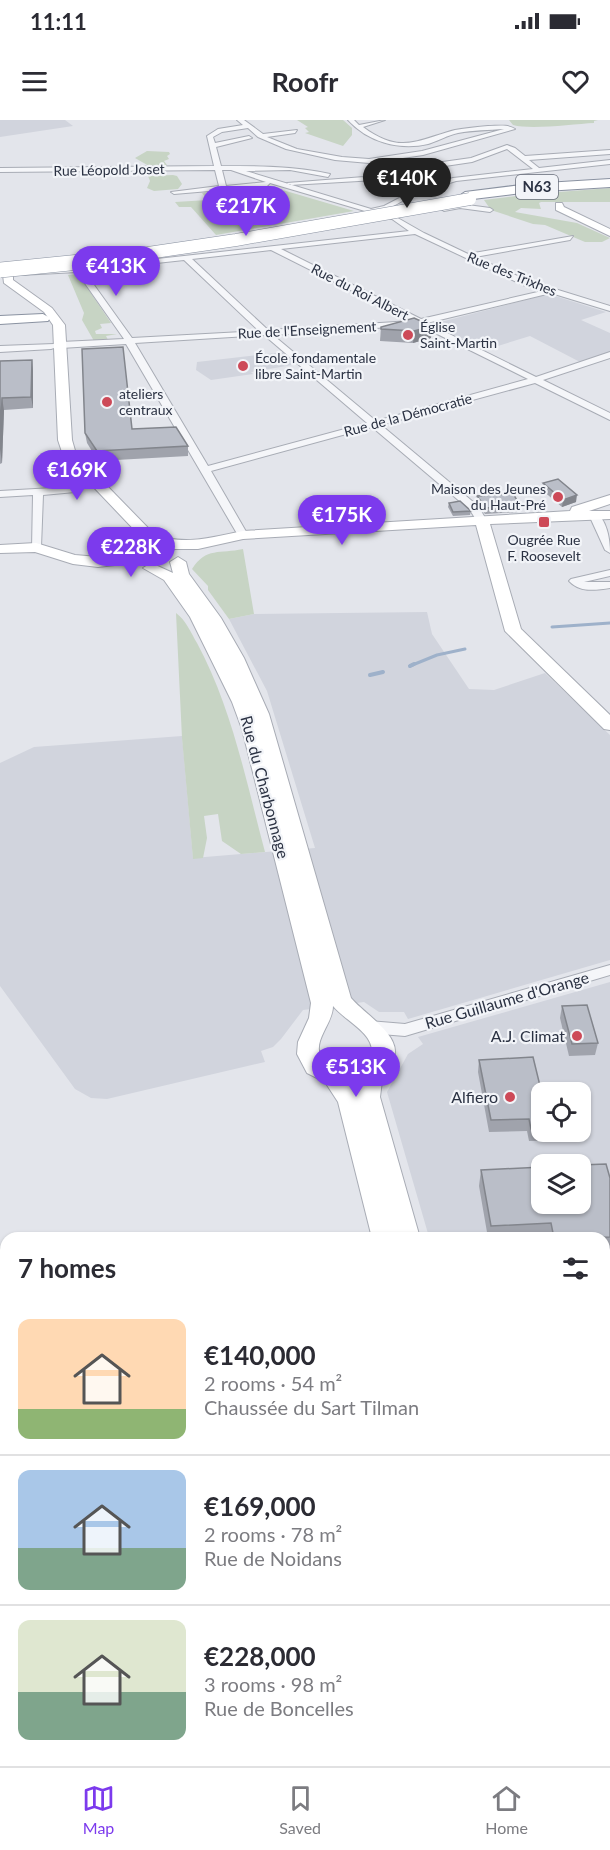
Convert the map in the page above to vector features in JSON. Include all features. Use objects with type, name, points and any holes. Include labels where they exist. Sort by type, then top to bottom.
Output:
[{"type":"highway","name":"N63","points":[[5,272],[194,244],[468,197],[610,185]]},
{"type":"highway","name":"N63","points":[[5,272],[200,247],[468,197]]},
{"type":"highway","points":[[0,320],[43,318]]},
{"type":"main road","points":[[588,210],[571,204],[558,206],[610,233]]},
{"type":"main road","points":[[5,272],[43,318],[56,346]]},
{"type":"main road","points":[[5,272],[9,282],[48,310],[57,320],[56,346],[65,440],[76,465],[143,531],[180,550],[180,559]]},
{"type":"main road","name":"Rue du Charbonnage","points":[[56,346],[54,441],[57,453],[69,471],[134,537],[142,558],[169,577],[198,616],[219,652],[250,729],[322,1003],[322,1020],[309,1039],[307,1048],[309,1057],[322,1072],[333,1076],[349,1100],[383,1232]]},
{"type":"main road","points":[[574,515],[575,511],[584,506],[610,499]]},
{"type":"main road","points":[[142,558],[148,546],[198,545],[243,535],[574,515],[610,515]]},
{"type":"main road","points":[[482,521],[515,634],[610,725]]},
{"type":"main road","points":[[0,549],[36,547],[84,561],[142,558],[165,567],[198,545]]},
{"type":"main road","name":"Rue du Charbonnage","points":[[180,559],[181,574],[213,618],[249,685],[270,744],[341,1001],[348,1012],[380,1038],[378,1060]]},
{"type":"main road","points":[[315,1032],[335,1022],[347,1021],[367,1026]]},
{"type":"main road","points":[[333,1076],[354,1077],[378,1060]]},
{"type":"main road","points":[[378,1060],[368,1083],[368,1097],[405,1232]]},
{"type":"street","points":[[240,120],[260,136],[275,144],[297,151],[368,161],[437,149],[455,142],[512,129],[507,127],[461,131],[408,145],[383,141],[357,127],[352,120]]},
{"type":"street","points":[[357,127],[382,120]]},
{"type":"street","points":[[223,187],[210,136],[225,129],[249,126]]},
{"type":"street","points":[[260,136],[295,132]]},
{"type":"street","points":[[212,146],[249,138]]},
{"type":"street","points":[[290,183],[367,177],[472,160],[507,147],[537,169]]},
{"type":"street","points":[[524,158],[610,152]]},
{"type":"street","points":[[438,183],[427,178],[455,178],[610,162]]},
{"type":"street","points":[[236,170],[290,168],[350,179]]},
{"type":"street","name":"Rue Léopold Joset","points":[[0,170],[236,170]]},
{"type":"street","points":[[236,170],[394,218],[457,206],[490,210]]},
{"type":"street","points":[[367,177],[405,178]]},
{"type":"street","points":[[370,211],[386,208],[406,196],[455,178]]},
{"type":"street","points":[[174,192],[275,183]]},
{"type":"street","name":"Rue des Trixhes","points":[[394,218],[417,232],[526,283],[610,309]]},
{"type":"street","points":[[5,272],[31,274],[417,232]]},
{"type":"street","points":[[468,256],[570,238]]},
{"type":"street","name":"Rue du Roi Albert","points":[[270,247],[610,417]]},
{"type":"street","points":[[185,257],[266,333],[474,508],[482,521]]},
{"type":"street","points":[[79,269],[129,341],[243,535]]},
{"type":"street","name":"Rue de l'Enseignement","points":[[0,349],[422,322],[550,291]]},
{"type":"street","name":"Rue de la Démocratie","points":[[205,470],[536,380],[610,355]]},
{"type":"street","points":[[0,494],[71,490]]},
{"type":"street","points":[[36,547],[38,492]]},
{"type":"street","points":[[594,515],[610,550]]},
{"type":"street","points":[[610,573],[575,581],[580,586],[610,585]]},
{"type":"street","name":"Rue Guillaume d'Orange","points":[[367,1026],[405,1030],[610,970]]},
{"type":"street","name":"Rue Guillaume d'Orange","points":[[378,1060],[405,1030]]},
{"type":"shaded area","points":[[0,120],[65,120],[73,126],[0,137]]},
{"type":"shaded area","points":[[544,295],[552,295],[606,312],[581,320],[610,333],[610,352],[580,362],[530,336],[485,350],[433,324]]},
{"type":"shaded area","name":"École fondamentale libre Saint-Martin","points":[[285,352],[298,364],[211,380],[196,370],[197,362]]},
{"type":"shaded area","points":[[427,612],[432,634],[469,689],[494,690],[545,673],[610,735],[610,960],[408,1019],[404,1012],[379,1012],[364,1002],[303,1010],[273,1047],[261,1051],[265,1062],[107,1099],[91,1098],[75,1089],[0,986],[0,763],[34,747],[182,736],[193,858],[315,848],[267,691],[229,619],[254,614]]},
{"type":"shaded area","points":[[610,982],[610,1232],[428,1232],[387,1092],[408,1054],[423,1044],[418,1037]]},
{"type":"green space","points":[[297,120],[343,120],[352,128],[352,135],[343,146],[305,133],[309,132],[305,128],[308,127]]},
{"type":"green space","points":[[509,120],[598,120],[594,123],[530,127],[513,125]]},
{"type":"green space","points":[[147,151],[169,152],[167,156],[169,159],[164,161],[167,165],[149,166],[135,158]]},
{"type":"green space","points":[[148,176],[177,176],[182,184],[178,189],[154,191],[147,188],[150,181]]},
{"type":"green space","points":[[269,186],[354,211],[216,235],[191,207],[179,207],[175,202],[208,200],[202,193]]},
{"type":"green space","points":[[610,188],[610,202],[541,202],[539,203],[541,209],[521,208],[515,212],[577,223],[610,238],[602,242],[585,242],[545,225],[533,224],[491,210],[484,200],[533,194]]},
{"type":"green space","points":[[78,274],[111,323],[100,324],[102,328],[95,331],[96,334],[117,334],[106,336],[108,340],[94,341],[82,320],[84,313],[68,275]]},
{"type":"green space","points":[[243,549],[254,614],[229,619],[208,590],[208,586],[192,569],[208,554]]},
{"type":"green space","points":[[176,613],[197,643],[220,693],[237,745],[265,852],[241,854],[222,841],[218,814],[204,816],[207,838],[203,858],[193,859],[182,738]]},
{"type":"building","points":[[414,318],[432,326],[414,331],[381,329],[381,327]]},
{"type":"building","name":"ateliers centraux","points":[[123,347],[132,429],[176,427],[188,446],[97,451],[85,433],[82,349]]},
{"type":"building","points":[[32,360],[31,397],[2,398],[0,449],[0,361]]},
{"type":"building","points":[[558,479],[577,495],[563,500],[543,483]]},
{"type":"building","points":[[514,495],[520,506],[486,508],[477,496]]},
{"type":"building","points":[[460,501],[471,511],[453,512],[449,503]]},
{"type":"building","points":[[587,1005],[598,1043],[572,1044],[562,1006]]},
{"type":"building","points":[[533,1057],[539,1082],[531,1082],[531,1129],[529,1119],[491,1120],[479,1060]]},
{"type":"building","points":[[606,1164],[610,1178],[610,1232],[553,1232],[551,1223],[491,1226],[481,1170],[531,1168],[531,1214],[591,1214],[591,1165]]},
{"type":"waterway","points":[[552,627],[610,623]]},
{"type":"waterway","points":[[414,664],[410,666],[437,655],[465,649]]},
{"type":"waterway","points":[[370,675],[383,672]]},
{"type":"place","name":"Église Saint-Martin","points":[[408,335]]},
{"type":"place","name":"École fondamentale libre Saint-Martin","points":[[243,366]]},
{"type":"place","name":"ateliers centraux","points":[[107,402]]},
{"type":"place","name":"Maison des Jeunes du Haut-Pré","points":[[558,497]]},
{"type":"place","name":"Ougrée Rue F. Roosevelt","points":[[544,522]]},
{"type":"place","name":"A.J. Climat","points":[[577,1036]]},
{"type":"place","name":"Alfiero","points":[[510,1097]]}]
